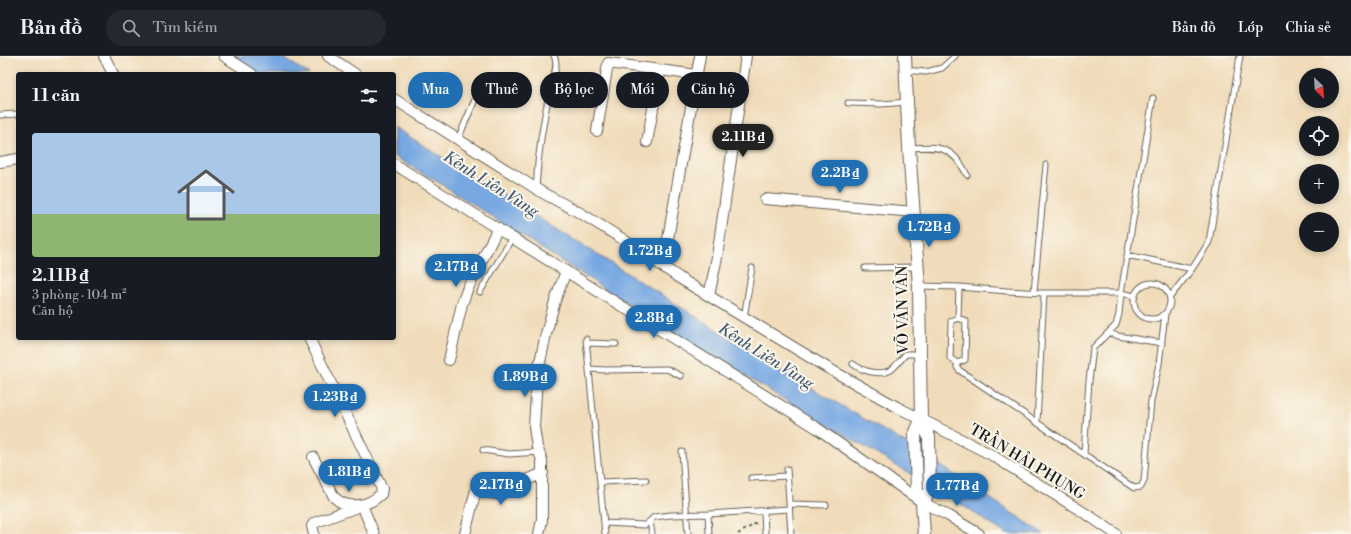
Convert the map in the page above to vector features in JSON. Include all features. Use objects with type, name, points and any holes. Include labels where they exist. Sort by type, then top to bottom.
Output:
[{"type":"street","points":[[104,56],[111,72]]},
{"type":"street","points":[[224,56],[249,72]]},
{"type":"street","points":[[328,56],[352,72]]},
{"type":"street","points":[[697,72],[700,56]]},
{"type":"street","points":[[709,296],[717,258],[746,56]]},
{"type":"street","name":"VÕ VĂN VÂN","points":[[905,56],[909,148],[919,286],[921,420],[915,434],[917,490],[922,502]]},
{"type":"street","points":[[597,131],[608,63],[677,72]]},
{"type":"street","points":[[647,142],[660,70]]},
{"type":"street","name":"TRẦN HẢI PHỤNG","points":[[396,100],[536,188],[578,211],[744,318],[826,367],[921,420],[990,454],[1116,534]]},
{"type":"street","points":[[663,267],[691,108]]},
{"type":"street","points":[[0,162],[16,160]]},
{"type":"street","points":[[396,165],[817,428],[922,502],[979,534]]},
{"type":"street","points":[[764,199],[914,212]]},
{"type":"street","points":[[449,360],[462,304],[467,290],[498,228]]},
{"type":"street","points":[[539,534],[542,520],[543,473],[542,460],[534,427],[538,376],[546,334],[555,301],[566,271]]},
{"type":"street","points":[[310,340],[382,489],[381,494],[378,497],[314,523],[312,526],[314,534]]},
{"type":"street","points":[[921,420],[929,437],[930,492],[922,502],[924,534]]},
{"type":"street","points":[[313,457],[334,497],[339,502],[343,504],[361,505]]},
{"type":"street","points":[[465,534],[476,490],[501,495],[508,488],[543,473]]},
{"type":"street","points":[[361,505],[374,534]]},
{"type":"lane","points":[[536,188],[543,121],[555,70],[556,59],[554,56]]},
{"type":"lane","points":[[906,70],[926,72],[942,68],[955,56]]},
{"type":"lane","points":[[1170,296],[1192,269],[1209,242],[1240,56]]},
{"type":"lane","points":[[1084,454],[1093,348],[1116,325],[1119,314],[1121,293],[1153,98]]},
{"type":"lane","points":[[848,103],[882,104],[907,102]]},
{"type":"lane","points":[[458,139],[471,108]]},
{"type":"lane","points":[[0,115],[16,114]]},
{"type":"lane","points":[[909,148],[931,146],[943,148],[960,161],[967,174]]},
{"type":"lane","points":[[1034,292],[1046,165]]},
{"type":"lane","points":[[480,292],[512,238]]},
{"type":"lane","points":[[1127,255],[1192,269]]},
{"type":"lane","points":[[865,268],[918,267]]},
{"type":"lane","points":[[744,318],[752,268]]},
{"type":"lane","points":[[1148,283],[1157,283],[1165,288],[1170,296],[1170,306],[1165,314],[1157,319],[1147,319],[1139,314],[1135,305],[1135,296],[1140,288],[1148,283]]},
{"type":"lane","points":[[919,286],[959,287],[1044,293],[1121,293],[1135,296]]},
{"type":"lane","points":[[958,318],[959,287]]},
{"type":"lane","points":[[1037,422],[1044,293]]},
{"type":"lane","points":[[957,362],[957,367],[959,370],[1134,488],[1141,487],[1144,481],[1151,401],[1159,364],[1165,314]]},
{"type":"lane","points":[[958,318],[966,321],[966,328],[965,360],[957,362],[950,358],[951,321],[958,318]]},
{"type":"lane","points":[[1109,333],[1162,344]]},
{"type":"lane","points":[[605,534],[586,341],[616,344]]},
{"type":"lane","points":[[853,364],[860,369],[879,373],[892,370],[906,354],[920,354]]},
{"type":"lane","points":[[589,369],[666,369],[681,376]]},
{"type":"lane","points":[[483,450],[510,454],[539,452]]},
{"type":"lane","points":[[682,452],[688,534]]},
{"type":"lane","points":[[787,469],[791,534]]},
{"type":"lane","points":[[751,478],[787,476]]},
{"type":"lane","points":[[601,482],[646,480]]},
{"type":"lane","points":[[604,523],[645,525],[654,517],[671,515],[764,511],[789,506],[826,505]]},
{"type":"lane","points":[[764,511],[765,534]]},
{"type":"lane","points":[[708,514],[709,534]]},
{"type":"lane","points":[[650,521],[652,534]]},
{"type":"path","points":[[738,534],[764,520]]},
{"type":"water","points":[[230,56],[280,56],[306,72],[254,72]]},
{"type":"water","points":[[396,128],[786,373],[917,450],[1044,534],[1006,534],[956,501],[689,343],[446,187],[396,157]]},
{"type":"water label","name":"Kênh Liên Vùng","points":[[491,184]]},
{"type":"water label","name":"Kênh Liên Vùng","points":[[766,356]]}]
